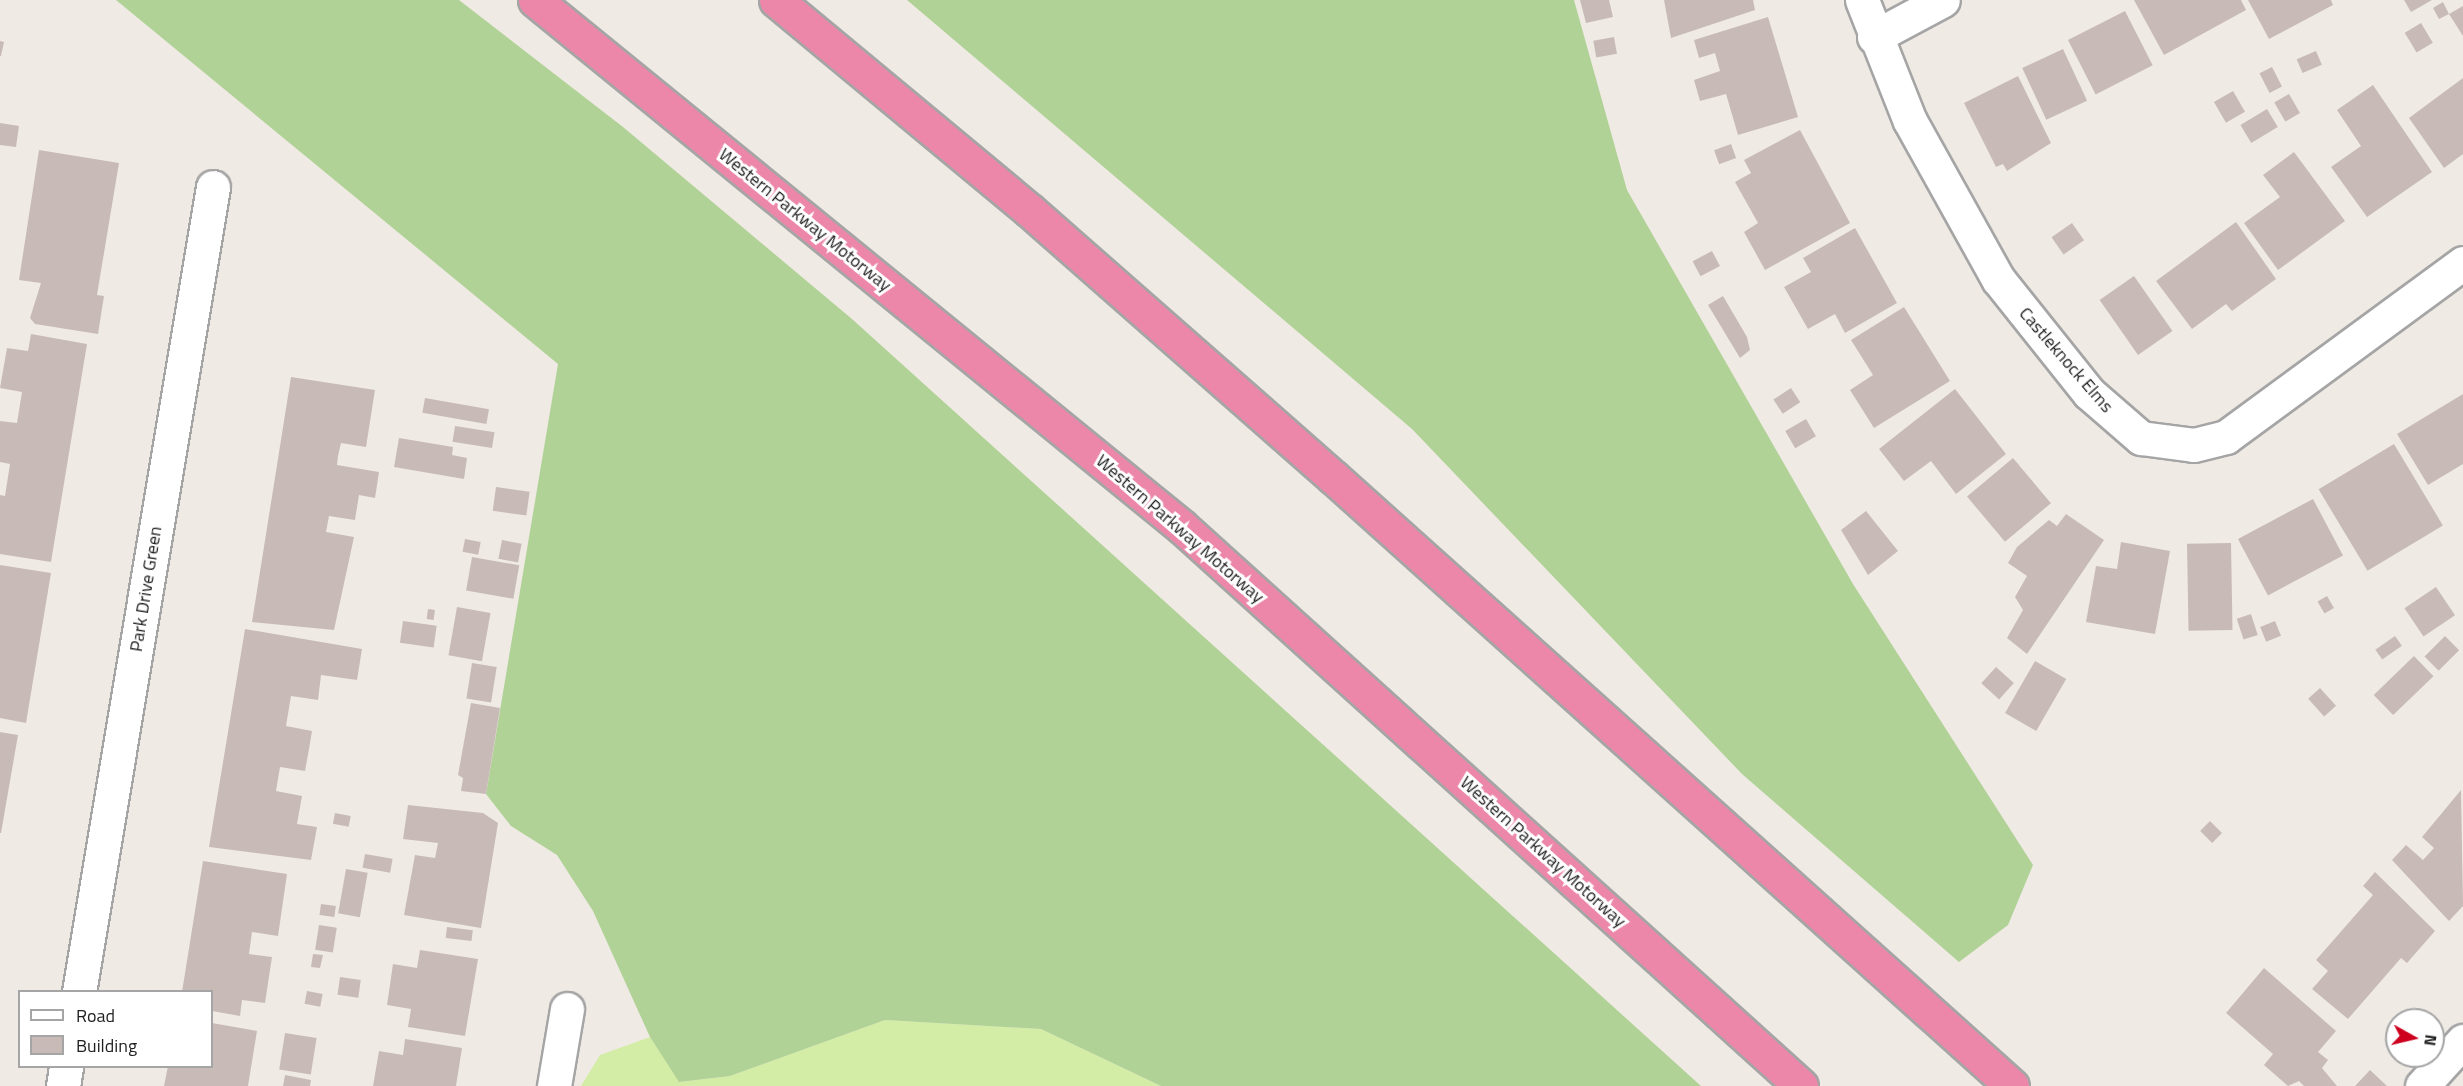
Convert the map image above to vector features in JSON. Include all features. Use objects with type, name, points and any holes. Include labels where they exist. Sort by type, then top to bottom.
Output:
[{"type":"highway","name":"Western Parkway Motorway","points":[[535,0],[1182,527],[1801,1086]]},
{"type":"highway","points":[[776,0],[1029,210],[1334,477],[2012,1086]]},
{"type":"street","name":"Castleknock Elms","points":[[1862,0],[1874,37],[1910,121],[1998,279],[2089,393],[2141,438],[2194,445],[2226,437],[2463,263]]},
{"type":"street","points":[[1874,37],[1943,0]]},
{"type":"street","name":"Park Drive Green","points":[[79,990],[213,187]]},
{"type":"street","points":[[554,1086],[567,1009]]},
{"type":"street","points":[[2422,1086],[2463,1041]]},
{"type":"street","points":[[63,1086],[66,1068]]},
{"type":"green space","points":[[116,0],[459,0],[623,127],[852,319],[1701,1086],[1161,1086],[1041,1029],[885,1020],[730,1076],[679,1082],[650,1037],[593,911],[557,855],[511,826],[486,794],[558,364]]},
{"type":"green space","points":[[907,0],[1574,0],[1627,190],[1853,584],[2033,865],[2008,925],[1959,962],[1742,774],[1412,429]]},
{"type":"green space","points":[[885,1020],[1041,1029],[1161,1086],[581,1086],[600,1055],[650,1037],[680,1082],[730,1076]]},
{"type":"building","points":[[1580,0],[1609,0],[1613,17],[1586,23]]},
{"type":"building","points":[[1664,0],[1753,0],[1755,10],[1671,38]]},
{"type":"building","points":[[2134,0],[2241,0],[2246,10],[2164,55]]},
{"type":"building","points":[[2248,0],[2331,0],[2333,5],[2269,39]]},
{"type":"building","points":[[2404,0],[2432,0],[2411,12]]},
{"type":"building","points":[[2443,2],[2449,14],[2439,19],[2433,8]]},
{"type":"building","points":[[2463,6],[2463,36],[2449,14]]},
{"type":"building","points":[[2125,11],[2153,65],[2096,94],[2068,40]]},
{"type":"building","points":[[1768,17],[1798,117],[1738,135],[1726,94],[1700,101],[1694,80],[1720,71],[1715,53],[1699,58],[1694,40]]},
{"type":"building","points":[[2421,23],[2433,43],[2417,53],[2405,33]]},
{"type":"building","points":[[1614,37],[1617,54],[1596,57],[1593,41]]},
{"type":"building","points":[[0,41],[4,42],[1,56],[0,56]]},
{"type":"building","points":[[2063,49],[2087,101],[2046,120],[2022,68]]},
{"type":"building","points":[[2316,51],[2322,65],[2303,73],[2297,59]]},
{"type":"building","points":[[2272,67],[2282,87],[2270,93],[2260,73]]},
{"type":"building","points":[[2018,76],[2051,143],[2007,171],[2003,164],[1996,167],[1964,103]]},
{"type":"building","points":[[2463,78],[2463,154],[2444,168],[2409,118]]},
{"type":"building","points":[[2373,85],[2432,172],[2367,217],[2331,167],[2361,146],[2337,110]]},
{"type":"building","points":[[2233,91],[2245,112],[2226,123],[2214,102]]},
{"type":"building","points":[[2289,94],[2300,113],[2285,122],[2274,102]]},
{"type":"building","points":[[2267,109],[2278,127],[2251,143],[2240,125]]},
{"type":"building","points":[[0,123],[19,126],[16,147],[0,145]]},
{"type":"building","points":[[1800,130],[1850,223],[1765,270],[1744,232],[1758,223],[1735,182],[1751,173],[1744,160]]},
{"type":"building","points":[[1731,144],[1736,158],[1719,164],[1714,150]]},
{"type":"building","points":[[39,150],[119,163],[97,295],[104,296],[98,334],[35,324],[30,318],[41,283],[19,280]]},
{"type":"building","points":[[2294,152],[2345,221],[2278,270],[2244,223],[2280,197],[2263,175]]},
{"type":"building","points":[[2236,222],[2276,279],[2232,311],[2226,304],[2192,329],[2156,281]]},
{"type":"building","points":[[2072,223],[2084,240],[2064,255],[2052,237]]},
{"type":"building","points":[[1855,228],[1897,303],[1845,333],[1835,314],[1808,329],[1784,287],[1811,272],[1803,258]]},
{"type":"building","points":[[1712,251],[1720,266],[1701,276],[1693,261]]},
{"type":"building","points":[[2134,276],[2172,331],[2138,355],[2100,300]]},
{"type":"building","points":[[1723,296],[1747,337],[1750,350],[1740,358],[1708,305]]},
{"type":"building","points":[[1904,307],[1950,381],[1874,428],[1850,390],[1873,375],[1851,340]]},
{"type":"building","points":[[31,334],[87,344],[51,562],[0,554],[0,495],[5,496],[10,464],[0,462],[0,421],[17,423],[22,392],[0,388],[7,348],[28,351]]},
{"type":"building","points":[[291,377],[375,390],[366,447],[341,443],[338,456],[337,465],[379,472],[375,498],[359,495],[355,520],[329,516],[326,532],[354,537],[334,630],[252,622]]},
{"type":"building","points":[[1791,388],[1800,402],[1783,414],[1773,399]]},
{"type":"building","points":[[1955,389],[2006,454],[1956,494],[1931,461],[1904,481],[1879,449]]},
{"type":"building","points":[[2463,394],[2463,464],[2428,485],[2397,434]]},
{"type":"building","points":[[425,398],[489,409],[486,424],[422,413]]},
{"type":"building","points":[[1806,419],[1816,436],[1795,448],[1785,431]]},
{"type":"building","points":[[455,426],[495,432],[492,448],[452,442]]},
{"type":"building","points":[[399,438],[453,447],[452,455],[467,458],[464,479],[394,467]]},
{"type":"building","points":[[2394,444],[2443,525],[2367,571],[2319,489]]},
{"type":"building","points":[[2013,458],[2051,503],[2005,542],[1967,497]]},
{"type":"building","points":[[496,487],[530,492],[526,515],[493,511]]},
{"type":"building","points":[[2313,499],[2343,556],[2268,595],[2238,539]]},
{"type":"building","points":[[1866,511],[1898,551],[1868,575],[1841,530]]},
{"type":"building","points":[[2066,514],[2104,540],[2027,654],[2007,638],[2023,610],[2015,597],[2027,576],[2008,563],[2017,547],[2049,520],[2057,526]]},
{"type":"building","points":[[465,539],[481,542],[478,555],[463,552]]},
{"type":"building","points":[[502,540],[522,544],[518,562],[498,559]]},
{"type":"building","points":[[2121,542],[2170,551],[2155,634],[2086,622],[2096,566],[2117,569]]},
{"type":"building","points":[[2231,543],[2233,630],[2189,631],[2187,544]]},
{"type":"building","points":[[472,557],[519,565],[513,599],[466,590]]},
{"type":"building","points":[[0,565],[51,573],[26,723],[0,718]]},
{"type":"building","points":[[2436,587],[2455,615],[2424,636],[2404,608]]},
{"type":"building","points":[[2327,596],[2334,608],[2324,614],[2317,602]]},
{"type":"building","points":[[457,607],[490,613],[482,661],[448,655]]},
{"type":"building","points":[[428,609],[435,610],[434,620],[427,619]]},
{"type":"building","points":[[2251,614],[2258,635],[2244,640],[2237,619]]},
{"type":"building","points":[[403,621],[437,626],[434,648],[400,643]]},
{"type":"building","points":[[2275,621],[2281,636],[2266,642],[2260,627]]},
{"type":"building","points":[[245,629],[362,649],[357,680],[321,675],[318,700],[291,696],[286,726],[312,731],[305,771],[280,767],[276,791],[302,796],[297,824],[317,827],[311,860],[209,847]]},
{"type":"building","points":[[2395,636],[2402,646],[2382,660],[2375,650]]},
{"type":"building","points":[[2445,636],[2459,650],[2439,671],[2424,657]]},
{"type":"building","points":[[2414,656],[2433,676],[2393,715],[2374,695]]},
{"type":"building","points":[[2035,661],[2066,679],[2036,731],[2005,713]]},
{"type":"building","points":[[472,663],[497,667],[491,702],[466,699]]},
{"type":"building","points":[[1996,667],[2014,683],[1999,699],[1981,683]]},
{"type":"building","points":[[2320,688],[2336,706],[2324,717],[2308,699]]},
{"type":"building","points":[[471,703],[500,708],[486,794],[461,791],[463,778],[458,775]]},
{"type":"building","points":[[0,732],[18,735],[1,833],[0,833]]},
{"type":"building","points":[[2461,790],[2463,906],[2449,921],[2392,860],[2406,845],[2423,860],[2434,848],[2422,837]]},
{"type":"building","points":[[408,805],[483,813],[498,823],[481,928],[404,915],[415,855],[435,858],[438,843],[403,839]]},
{"type":"building","points":[[335,813],[351,816],[349,827],[333,824]]},
{"type":"building","points":[[2210,821],[2222,833],[2212,843],[2200,831]]},
{"type":"building","points":[[365,854],[393,859],[390,873],[363,868]]},
{"type":"building","points":[[203,861],[287,874],[278,936],[252,932],[249,954],[272,957],[265,1003],[242,1000],[240,1016],[213,1011],[213,990],[182,990]]},
{"type":"building","points":[[346,869],[368,873],[360,917],[338,913]]},
{"type":"building","points":[[2375,872],[2435,931],[2407,963],[2401,958],[2348,1019],[2312,989],[2328,971],[2316,960],[2373,895],[2363,886]]},
{"type":"building","points":[[321,904],[336,906],[334,917],[319,915]]},
{"type":"building","points":[[319,925],[337,928],[333,953],[315,950]]},
{"type":"building","points":[[447,927],[473,930],[471,941],[446,938]]},
{"type":"building","points":[[420,950],[478,959],[465,1036],[408,1027],[411,1009],[387,1005],[393,964],[417,968]]},
{"type":"building","points":[[313,954],[323,955],[320,968],[311,967]]},
{"type":"building","points":[[2264,968],[2336,1031],[2318,1052],[2328,1060],[2322,1068],[2337,1086],[2304,1086],[2299,1081],[2288,1086],[2264,1065],[2273,1054],[2226,1013]]},
{"type":"building","points":[[340,977],[361,980],[358,998],[337,995]]},
{"type":"building","points":[[307,991],[323,994],[320,1007],[305,1004]]},
{"type":"building","points":[[213,1023],[257,1031],[248,1086],[164,1086],[168,1068],[213,1068]]},
{"type":"building","points":[[285,1033],[317,1038],[311,1075],[279,1070]]},
{"type":"building","points":[[405,1039],[462,1048],[456,1086],[373,1086],[379,1051],[403,1055]]},
{"type":"building","points":[[2370,1070],[2387,1086],[2355,1086]]},
{"type":"building","points":[[285,1075],[311,1080],[310,1086],[283,1086]]}]
